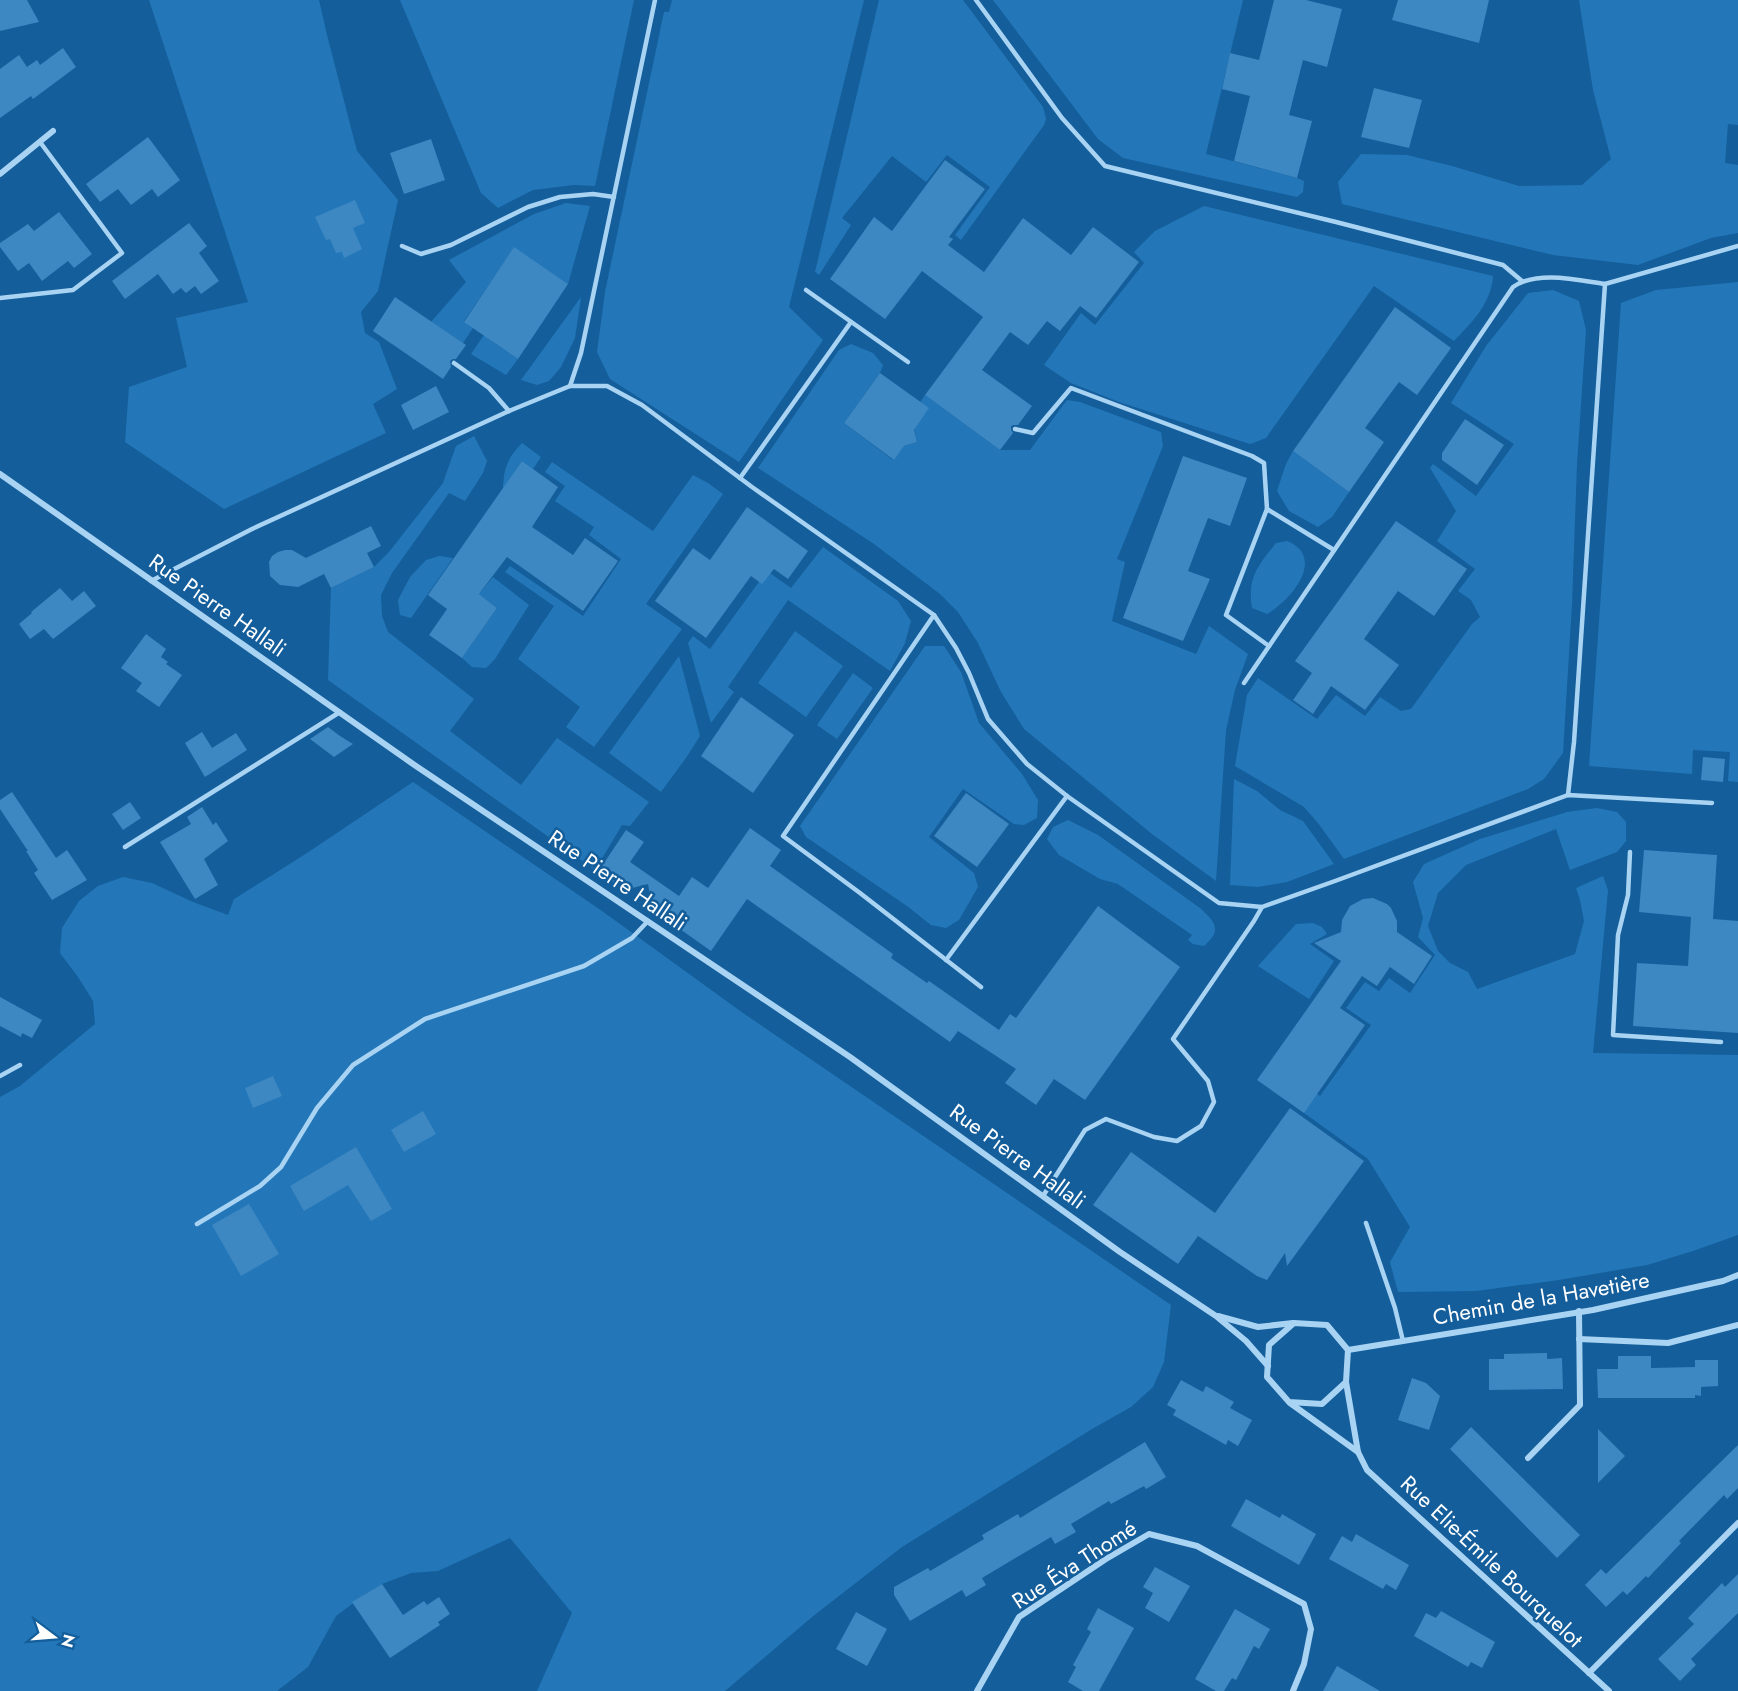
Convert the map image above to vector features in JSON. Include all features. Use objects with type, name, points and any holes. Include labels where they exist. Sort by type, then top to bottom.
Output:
[{"type":"street","points":[[0,174],[53,131]]},
{"type":"street","name":"Rue Pierre Hallali","points":[[0,474],[413,764],[850,1056],[1120,1252],[1216,1316],[1246,1341],[1268,1366]]},
{"type":"street","name":"Chemin de la Havetière","points":[[1348,1350],[1579,1311],[1723,1281],[1738,1275]]},
{"type":"street","points":[[1528,1458],[1580,1405],[1579,1311]]},
{"type":"street","name":"Rue Pierre Hallali","points":[[1216,1316],[1258,1327],[1294,1323]]},
{"type":"street","points":[[1294,1323],[1327,1325],[1348,1350],[1346,1382],[1322,1404],[1289,1402],[1267,1377],[1269,1344],[1294,1323]]},
{"type":"street","points":[[1579,1339],[1668,1342],[1738,1325]]},
{"type":"street","name":"Rue Elie-Émile Bourquelot","points":[[1346,1382],[1358,1452],[1367,1470],[1609,1691]]},
{"type":"street","name":"Rue Elie-Émile Bourquelot","points":[[1289,1402],[1358,1452]]},
{"type":"street","points":[[1588,1673],[1738,1523]]},
{"type":"street","name":"Rue Éva Thomé","points":[[977,1691],[1019,1617],[1106,1559],[1149,1534],[1197,1546],[1304,1604],[1311,1629],[1304,1664],[1293,1691]]},
{"type":"lane","points":[[570,386],[581,353],[655,0]]},
{"type":"lane","points":[[976,0],[1062,118],[1105,166],[1503,265],[1522,281]]},
{"type":"lane","points":[[0,298],[73,290],[122,253],[40,142]]},
{"type":"lane","points":[[402,246],[421,254],[451,245],[528,207],[560,197],[593,194],[614,197]]},
{"type":"lane","points":[[1244,683],[1513,287],[1522,281],[1557,277],[1605,284],[1738,246]]},
{"type":"lane","points":[[1568,795],[1574,742],[1605,284]]},
{"type":"lane","points":[[806,290],[908,362]]},
{"type":"lane","points":[[740,478],[851,322]]},
{"type":"lane","points":[[454,363],[489,388],[509,411]]},
{"type":"lane","points":[[151,580],[252,529],[509,411],[570,386],[607,386],[642,405],[740,478],[934,615],[969,673],[988,719],[1027,764],[1067,796],[1219,903],[1262,907],[1568,795],[1712,803]]},
{"type":"lane","points":[[1015,429],[1033,433],[1071,388],[1252,456],[1264,463],[1268,509],[1226,615],[1269,646]]},
{"type":"lane","points":[[1268,509],[1334,550]]},
{"type":"lane","points":[[934,615],[783,836],[981,987]]},
{"type":"lane","points":[[125,847],[340,712]]},
{"type":"lane","points":[[946,960],[1067,796]]},
{"type":"lane","points":[[1630,852],[1628,895],[1618,935],[1613,1035],[1721,1042]]},
{"type":"lane","points":[[1043,1196],[1084,1130],[1106,1119],[1154,1137],[1177,1141],[1201,1126],[1214,1102],[1208,1081],[1173,1038],[1262,907]]},
{"type":"lane","points":[[197,1224],[260,1186],[281,1167],[317,1108],[353,1065],[425,1019],[584,966],[632,938],[648,921]]},
{"type":"lane","points":[[0,1076],[20,1065]]},
{"type":"lane","points":[[1366,1223],[1395,1308],[1403,1341]]},
{"type":"shaded area","points":[[149,0],[319,0],[357,151],[398,200],[378,291],[361,312],[365,333],[379,342],[397,389],[373,404],[386,433],[224,509],[125,442],[129,387],[187,367],[176,318],[248,302]]},
{"type":"shaded area","points":[[400,0],[634,0],[595,186],[574,185],[533,190],[498,208],[481,193]]},
{"type":"shaded area","points":[[672,0],[864,0],[789,307],[823,340],[739,462],[610,379],[597,352],[605,292],[664,12],[669,12]]},
{"type":"shaded area","points":[[879,0],[963,0],[1043,107],[1046,119],[1044,125],[961,240],[955,235],[990,187],[947,155],[926,182],[892,156],[842,218],[851,225],[819,275],[815,272]]},
{"type":"shaded area","points":[[993,0],[1243,0],[1206,154],[1297,178],[1304,181],[1303,192],[1297,197],[1123,158],[1098,139]]},
{"type":"shaded area","points":[[1579,0],[1738,0],[1738,125],[1728,124],[1725,163],[1738,165],[1738,233],[1711,238],[1638,265],[1553,255],[1342,204],[1338,182],[1361,154],[1407,155],[1519,186],[1582,185],[1611,159],[1593,90]]},
{"type":"shaded area","points":[[566,203],[590,206],[568,284],[514,248],[464,321],[473,328],[463,343],[431,322],[466,282],[449,260],[534,214]]},
{"type":"shaded area","points":[[1204,206],[1493,276],[1489,295],[1480,312],[1454,341],[1374,286],[1266,438],[1250,444],[1119,402],[1071,383],[1044,365],[1081,313],[1095,325],[1144,263],[1134,252],[1155,231]]},
{"type":"shaded area","points":[[1738,282],[1738,782],[1728,781],[1730,752],[1693,750],[1692,774],[1589,766],[1621,303],[1656,290]]},
{"type":"shaded area","points":[[1553,290],[1579,301],[1586,330],[1563,753],[1544,779],[1528,789],[1344,859],[1304,807],[1235,766],[1247,695],[1258,678],[1317,719],[1336,695],[1365,716],[1380,697],[1401,711],[1411,709],[1472,624],[1480,617],[1471,600],[1458,591],[1475,569],[1437,541],[1456,511],[1430,468],[1433,464],[1476,496],[1514,444],[1451,403],[1486,346],[1528,293]]},
{"type":"shaded area","points":[[581,297],[575,338],[561,367],[549,381],[537,385],[521,380]]},
{"type":"shaded area","points":[[486,332],[493,342],[518,359],[506,375],[471,354]]},
{"type":"shaded area","points":[[851,344],[873,353],[883,365],[880,373],[844,423],[893,460],[904,446],[917,442],[914,417],[925,395],[1000,450],[1030,450],[1067,400],[1080,402],[1161,432],[1163,446],[1117,559],[1125,562],[1112,621],[1196,654],[1209,626],[1248,654],[1235,690],[1226,730],[1216,881],[1152,834],[1024,729],[1001,692],[978,643],[958,612],[940,594],[874,544],[758,468],[839,350]]},
{"type":"shaded area","points":[[474,436],[487,461],[483,473],[465,501],[449,493],[392,573],[381,595],[382,616],[388,632],[474,699],[450,731],[521,785],[557,738],[649,802],[630,826],[622,825],[595,870],[328,680],[331,588],[374,567],[389,552],[443,483],[456,446]]},
{"type":"shaded area","points":[[522,443],[541,457],[533,469],[522,461],[503,489],[507,464]]},
{"type":"shaded area","points":[[1293,451],[1349,492],[1332,517],[1318,527],[1289,511],[1277,491]]},
{"type":"shaded area","points":[[552,462],[653,531],[693,475],[723,494],[646,604],[682,629],[594,747],[566,727],[580,707],[518,659],[554,606],[505,572],[510,566],[583,616],[621,559],[589,535],[594,527],[555,501],[565,486],[545,472]]},
{"type":"shaded area","points":[[1287,541],[1299,548],[1304,557],[1305,568],[1301,579],[1286,599],[1267,614],[1252,608],[1251,588],[1255,572],[1276,543]]},
{"type":"shaded area","points":[[823,547],[898,601],[911,621],[905,643],[890,671],[788,600],[728,687],[734,692],[711,723],[688,643],[693,636],[710,649],[767,571],[791,588]]},
{"type":"shaded area","points":[[439,556],[453,558],[411,618],[400,615],[398,600],[410,577],[426,560]]},
{"type":"shaded area","points":[[493,577],[529,605],[495,659],[486,668],[472,667],[462,658],[497,608],[479,594]]},
{"type":"shaded area","points":[[795,631],[843,666],[806,717],[758,683]]},
{"type":"shaded area","points":[[925,646],[944,646],[961,672],[979,723],[1022,774],[1038,800],[1037,818],[1024,825],[1014,824],[963,789],[929,837],[974,873],[978,887],[959,920],[946,928],[931,925],[806,837],[800,826]]},
{"type":"shaded area","points":[[679,656],[700,736],[661,792],[609,753]]},
{"type":"shaded area","points":[[853,673],[873,688],[837,739],[817,725]]},
{"type":"shaded area","points":[[1234,779],[1257,791],[1280,810],[1303,821],[1334,864],[1287,882],[1258,887],[1230,885]]},
{"type":"shaded area","points":[[413,782],[602,911],[743,1013],[1171,1305],[1164,1362],[1153,1387],[1131,1407],[902,1547],[812,1617],[725,1691],[537,1691],[572,1613],[510,1538],[438,1571],[411,1573],[382,1584],[364,1595],[336,1616],[308,1667],[277,1691],[0,1691],[0,1097],[20,1086],[95,1024],[93,1001],[60,953],[62,928],[79,901],[98,886],[123,877],[152,883],[228,915],[234,899]]},
{"type":"shaded area","points":[[1597,808],[1617,812],[1626,822],[1626,841],[1617,852],[1570,870],[1556,829],[1466,865],[1438,893],[1428,926],[1438,951],[1450,963],[1468,972],[1477,989],[1575,954],[1584,921],[1576,888],[1603,876],[1608,890],[1593,1053],[1738,1055],[1738,1235],[1647,1265],[1559,1280],[1476,1291],[1398,1292],[1390,1262],[1410,1227],[1368,1159],[1293,1105],[1306,1086],[1320,1096],[1371,1025],[1346,1008],[1365,982],[1379,991],[1389,978],[1410,993],[1435,955],[1418,937],[1423,918],[1413,882],[1424,864],[1480,839],[1567,812]]},
{"type":"shaded area","points":[[1068,820],[1098,835],[1200,908],[1215,926],[1214,935],[1210,940],[1204,946],[1193,944],[1188,940],[1192,935],[1118,884],[1100,879],[1059,855],[1047,839],[1053,827]]},
{"type":"shaded area","points":[[1313,923],[1322,927],[1327,934],[1310,944],[1334,961],[1309,999],[1258,966],[1296,924]]},
{"type":"building","points":[[0,0],[27,0],[39,22],[0,31]]},
{"type":"building","points":[[1274,0],[1306,0],[1342,9],[1327,67],[1303,60],[1289,115],[1312,121],[1297,178],[1234,161],[1250,96],[1222,89],[1230,53],[1259,60]]},
{"type":"building","points":[[1398,0],[1489,0],[1479,43],[1392,20]]},
{"type":"building","points":[[63,48],[76,67],[33,99],[31,96],[0,118],[0,69],[19,55],[27,67],[37,60],[40,65]]},
{"type":"building","points":[[1374,88],[1422,100],[1409,148],[1361,137]]},
{"type":"building","points":[[148,137],[180,180],[158,197],[152,189],[131,205],[118,189],[100,202],[86,184]]},
{"type":"building","points":[[431,139],[445,180],[404,194],[390,153]]},
{"type":"building","points":[[945,160],[985,189],[949,237],[953,239],[948,245],[984,272],[1023,218],[1071,255],[1093,227],[1139,262],[1096,318],[1080,306],[1060,331],[1047,321],[1028,345],[1010,332],[982,370],[1032,406],[1018,425],[1011,426],[1013,433],[1000,450],[925,395],[983,317],[922,271],[885,319],[830,279],[874,217],[892,231]]},
{"type":"building","points":[[355,200],[365,223],[353,228],[362,249],[344,258],[342,252],[336,253],[330,239],[326,240],[315,217]]},
{"type":"building","points":[[59,212],[92,254],[74,268],[68,261],[42,281],[29,263],[18,271],[0,247],[0,243],[28,224],[34,231]]},
{"type":"building","points":[[189,223],[207,246],[199,253],[219,281],[201,294],[195,286],[186,293],[181,288],[173,294],[158,274],[125,299],[112,281]]},
{"type":"building","points":[[514,247],[568,284],[518,359],[464,322]]},
{"type":"building","points":[[395,297],[466,345],[456,359],[450,361],[451,367],[443,379],[373,331]]},
{"type":"building","points":[[1395,307],[1451,348],[1417,395],[1399,382],[1365,428],[1384,442],[1349,492],[1293,451]]},
{"type":"building","points":[[880,373],[929,408],[914,430],[917,442],[904,446],[894,460],[844,423]]},
{"type":"building","points":[[436,386],[449,412],[413,430],[401,405]]},
{"type":"building","points":[[1465,419],[1504,445],[1477,485],[1442,460],[1442,453]]},
{"type":"building","points":[[1183,456],[1247,478],[1230,526],[1208,518],[1188,571],[1210,579],[1183,641],[1123,618]]},
{"type":"building","points":[[522,461],[558,487],[532,527],[573,555],[585,538],[618,561],[583,611],[507,557],[479,594],[497,608],[462,658],[429,635],[447,609],[428,595]]},
{"type":"building","points":[[747,507],[808,551],[788,579],[774,569],[762,584],[751,576],[706,638],[655,601],[693,548],[710,560]]},
{"type":"building","points":[[1396,521],[1467,569],[1434,616],[1398,591],[1364,639],[1399,665],[1365,710],[1331,686],[1313,714],[1293,700],[1312,673],[1295,661]]},
{"type":"building","points":[[371,526],[381,546],[367,553],[374,567],[331,588],[324,574],[298,587],[280,585],[270,576],[269,562],[278,552],[292,550],[306,558]]},
{"type":"building","points":[[60,588],[72,601],[84,591],[96,606],[53,639],[44,629],[30,639],[19,624]]},
{"type":"building","points":[[146,634],[166,649],[161,657],[168,662],[166,664],[182,675],[159,707],[136,691],[142,683],[121,668]]},
{"type":"building","points":[[741,697],[794,735],[753,793],[701,756]]},
{"type":"building","points":[[328,727],[353,744],[334,757],[310,739]]},
{"type":"building","points":[[202,732],[212,748],[236,733],[247,750],[205,777],[185,743]]},
{"type":"building","points":[[1703,757],[1725,759],[1723,782],[1701,780]]},
{"type":"building","points":[[12,792],[56,858],[67,850],[87,880],[52,900],[34,873],[38,870],[26,851],[28,851],[0,809],[0,800]]},
{"type":"building","points":[[966,793],[1009,824],[977,867],[934,836]]},
{"type":"building","points":[[130,802],[141,818],[123,830],[112,814]]},
{"type":"building","points":[[202,807],[213,825],[216,822],[228,841],[204,859],[218,885],[195,899],[160,842],[191,824],[187,817]]},
{"type":"building","points":[[750,828],[781,850],[770,866],[893,954],[891,958],[927,983],[929,981],[999,1030],[1010,1014],[1016,1018],[1098,906],[1180,967],[1085,1100],[1054,1079],[1036,1105],[1005,1083],[1016,1069],[958,1031],[950,1042],[747,899],[711,951],[653,910],[648,884],[624,890],[598,872],[626,830],[644,842],[630,862],[679,896],[692,877],[708,888]]},
{"type":"building","points":[[1644,850],[1717,855],[1713,919],[1738,921],[1738,1033],[1633,1026],[1637,963],[1688,966],[1691,917],[1639,912]]},
{"type":"building","points":[[1373,898],[1391,908],[1397,921],[1397,932],[1432,956],[1414,984],[1390,967],[1377,986],[1362,976],[1340,1008],[1365,1025],[1304,1113],[1257,1080],[1341,961],[1314,943],[1341,932],[1342,920],[1350,906],[1363,899]]},
{"type":"building","points":[[0,997],[42,1020],[32,1038],[22,1033],[21,1037],[0,1026]]},
{"type":"building","points":[[273,1076],[282,1096],[253,1108],[245,1088]]},
{"type":"building","points":[[1290,1108],[1364,1161],[1287,1266],[1285,1253],[1267,1280],[1257,1276],[1198,1236],[1178,1264],[1093,1205],[1131,1152],[1215,1213]]},
{"type":"building","points":[[423,1111],[436,1134],[404,1152],[391,1130]]},
{"type":"building","points":[[356,1147],[392,1209],[371,1221],[348,1185],[304,1211],[290,1186]]},
{"type":"building","points":[[249,1204],[279,1254],[241,1276],[212,1225]]},
{"type":"building","points":[[1547,1353],[1547,1359],[1562,1358],[1563,1389],[1489,1390],[1489,1359],[1504,1359],[1504,1354]]},
{"type":"building","points":[[1618,1356],[1651,1356],[1651,1368],[1695,1367],[1695,1360],[1718,1360],[1718,1386],[1701,1387],[1701,1396],[1695,1395],[1695,1398],[1598,1398],[1597,1369],[1618,1369]]},
{"type":"building","points":[[1412,1378],[1426,1383],[1440,1396],[1429,1430],[1398,1420]]},
{"type":"building","points":[[1181,1380],[1203,1392],[1206,1386],[1234,1402],[1230,1408],[1252,1420],[1238,1446],[1228,1440],[1226,1445],[1173,1415],[1176,1410],[1167,1405]]},
{"type":"building","points":[[1471,1427],[1580,1535],[1557,1558],[1450,1449]]},
{"type":"building","points":[[1598,1429],[1625,1456],[1598,1483]]},
{"type":"building","points":[[1145,1442],[1166,1477],[1146,1489],[1144,1486],[1111,1504],[1109,1501],[1071,1524],[1076,1532],[1055,1544],[1051,1537],[982,1578],[986,1585],[966,1597],[962,1590],[910,1621],[894,1595],[894,1587],[928,1568],[930,1571],[984,1539],[982,1535],[1018,1514],[1020,1518]]},
{"type":"building","points":[[1738,1445],[1738,1488],[1727,1499],[1724,1495],[1679,1541],[1681,1543],[1648,1578],[1646,1576],[1627,1595],[1623,1591],[1606,1607],[1585,1585],[1601,1569],[1606,1574]]},
{"type":"building","points":[[1246,1499],[1280,1518],[1282,1514],[1316,1534],[1299,1565],[1231,1526]]},
{"type":"building","points":[[1356,1534],[1409,1565],[1396,1590],[1386,1584],[1383,1589],[1329,1559],[1342,1536],[1352,1542]]},
{"type":"building","points":[[1155,1567],[1190,1586],[1169,1622],[1145,1608],[1153,1593],[1143,1587]]},
{"type":"building","points":[[1738,1574],[1738,1613],[1691,1659],[1696,1665],[1680,1681],[1658,1659],[1694,1624],[1688,1618],[1722,1583],[1725,1587]]},
{"type":"building","points":[[382,1584],[403,1615],[424,1601],[427,1605],[439,1597],[450,1614],[438,1622],[440,1625],[390,1658],[352,1602]]},
{"type":"building","points":[[1098,1608],[1134,1628],[1099,1691],[1083,1691],[1068,1682],[1076,1667],[1073,1665],[1091,1632],[1087,1629]]},
{"type":"building","points":[[1235,1609],[1270,1629],[1259,1649],[1254,1646],[1236,1680],[1232,1678],[1224,1691],[1216,1691],[1195,1679]]},
{"type":"building","points":[[1441,1611],[1495,1642],[1482,1668],[1471,1662],[1468,1667],[1414,1636],[1426,1613],[1436,1618]]},
{"type":"building","points":[[856,1612],[887,1629],[867,1666],[836,1649]]},
{"type":"building","points":[[1337,1666],[1380,1691],[1323,1691]]}]
